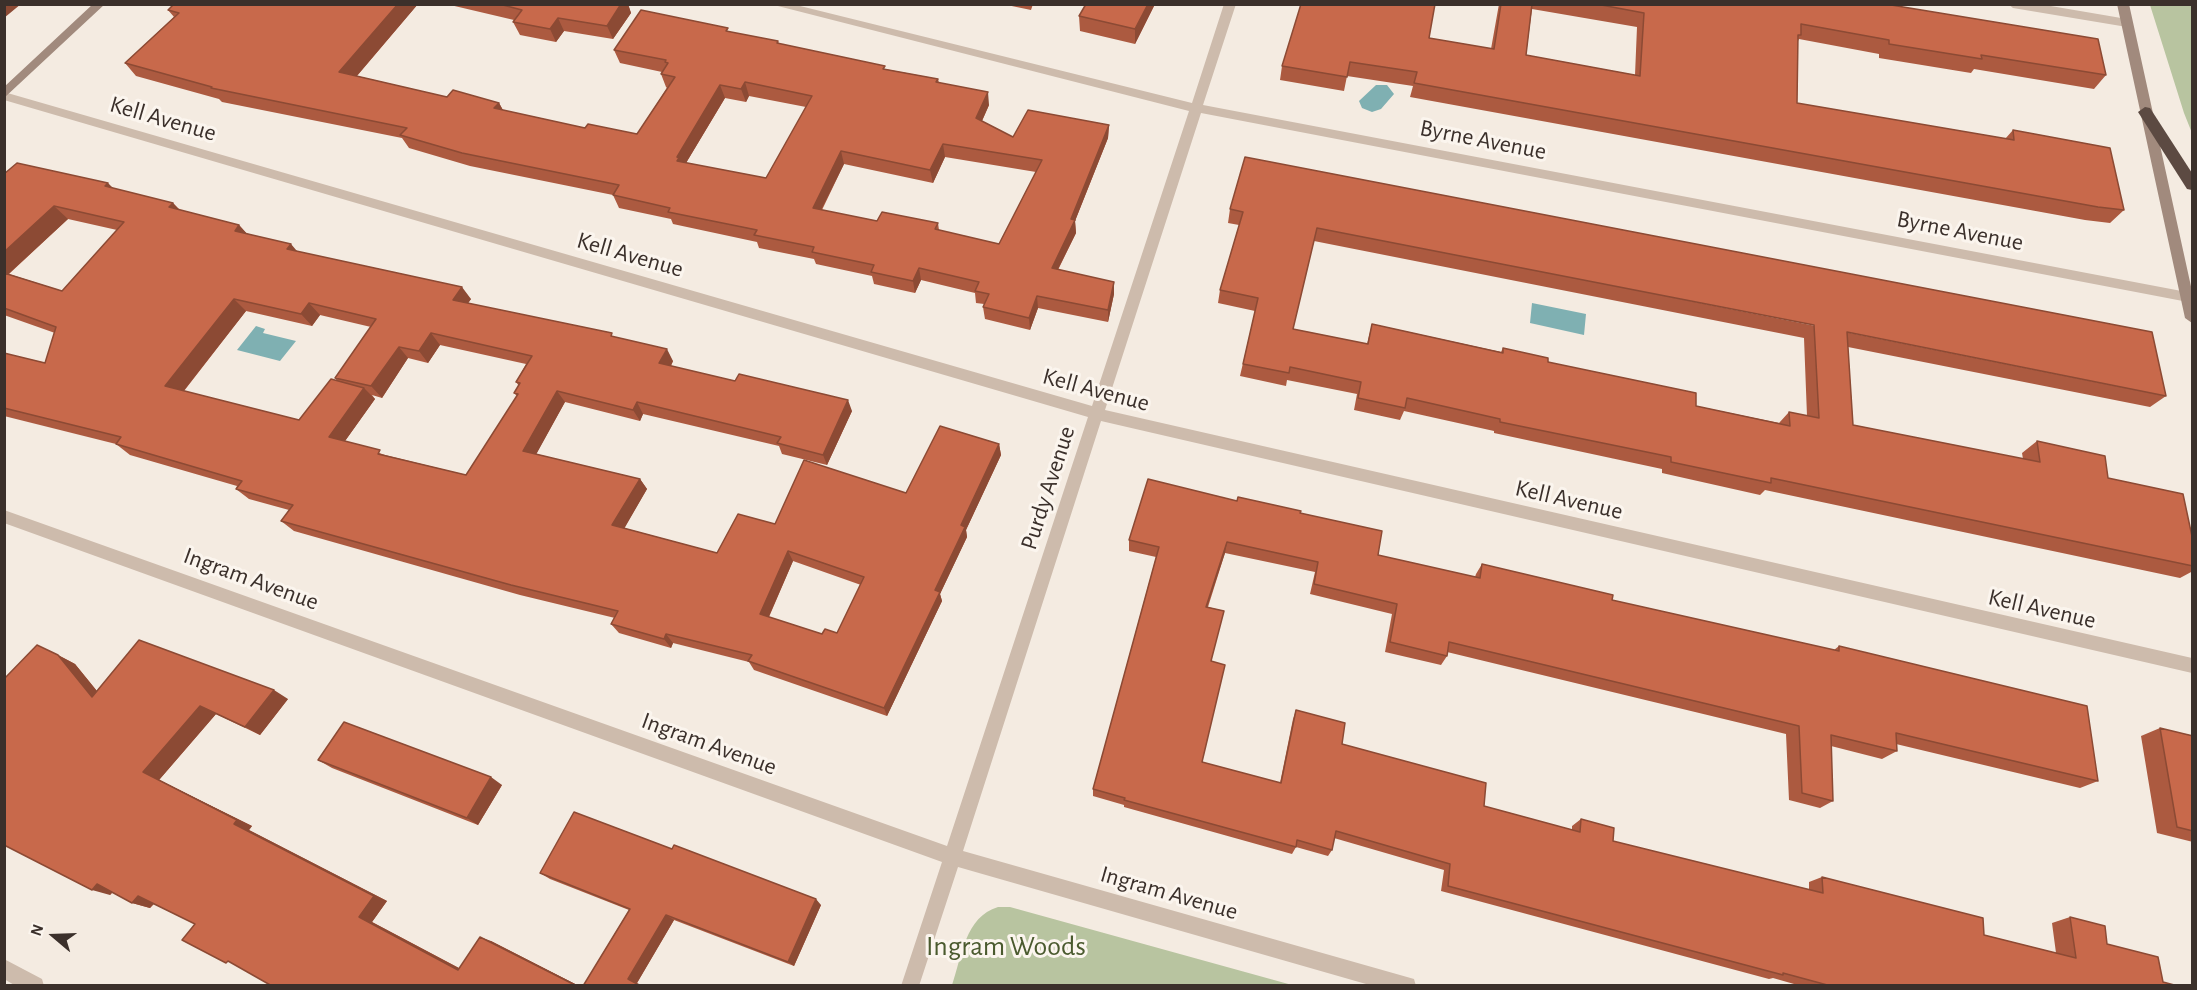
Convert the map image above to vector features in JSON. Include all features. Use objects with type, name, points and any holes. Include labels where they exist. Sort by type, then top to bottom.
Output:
[{"type":"highway","points":[[2145,112],[2193,185]]},
{"type":"main road","points":[[4,95],[100,4]]},
{"type":"main road","points":[[2123,4],[2145,112],[2193,318]]},
{"type":"street","name":"Byrne Avenue","points":[[775,4],[1196,108],[2188,297]]},
{"type":"street","name":"Purdy Avenue","points":[[910,986],[1230,4]]},
{"type":"street","points":[[2013,4],[2127,23]]},
{"type":"street","name":"Kell Avenue","points":[[4,95],[1097,414],[2193,666]]},
{"type":"street","name":"Ingram Avenue","points":[[4,516],[953,857],[1407,986]]},
{"type":"street","points":[[4,968],[35,986]]},
{"type":"green space","points":[[2150,5],[2192,5],[2192,133],[2184,113]]},
{"type":"green space","name":"Ingram Woods","points":[[998,907],[1010,907],[1292,985],[952,985],[962,950],[972,928],[978,919]]},
{"type":"water","points":[[1376,85],[1387,85],[1394,94],[1381,109],[1372,112],[1362,108],[1359,101]]},
{"type":"water","points":[[1532,303],[1586,314],[1584,335],[1530,323]]},
{"type":"water","points":[[256,326],[265,329],[263,333],[296,341],[280,361],[237,350]]},
{"type":"building","points":[[174,4],[398,4],[339,72],[447,97],[453,90],[499,103],[494,108],[585,128],[588,124],[637,134],[675,77],[661,74],[668,63],[665,62],[666,60],[614,50],[641,10],[728,28],[726,31],[885,66],[883,69],[938,79],[936,82],[988,92],[976,118],[1013,137],[1028,110],[1109,125],[1071,219],[1075,220],[1052,268],[1114,282],[1108,310],[1037,296],[1029,318],[983,307],[989,294],[975,291],[979,282],[919,268],[913,281],[871,272],[874,265],[812,252],[814,247],[754,235],[757,230],[668,212],[670,208],[613,195],[619,185],[462,153],[400,135],[407,128],[211,88],[125,63],[179,13],[168,10]],"holes":[[[745,82],[812,96],[766,178],[677,161],[679,158],[677,157],[720,85],[741,89]],[[943,144],[1042,160],[999,244],[935,229],[938,223],[882,212],[877,221],[813,208],[841,151],[930,170]]]},
{"type":"building","points":[[499,4],[621,4],[607,26],[558,18],[550,29],[513,22],[522,10]]},
{"type":"building","points":[[1086,4],[1148,4],[1135,29],[1079,16]]},
{"type":"building","points":[[1301,4],[1435,4],[1429,38],[1494,49],[1501,4],[1532,4],[1526,55],[1640,76],[1644,13],[1596,4],[1885,4],[2098,39],[2106,75],[1981,55],[1982,59],[1889,44],[1889,40],[1801,24],[1801,35],[1798,35],[1797,103],[2014,140],[2013,130],[2110,148],[2124,210],[1414,83],[1417,72],[1350,62],[1347,77],[1282,66]]},
{"type":"building","points":[[1245,157],[2152,332],[2166,396],[1847,332],[1853,425],[2040,462],[2037,441],[2105,456],[2108,478],[2183,494],[2193,541],[2193,566],[1771,478],[1771,483],[1671,462],[1671,457],[1500,422],[1500,419],[1407,398],[1405,408],[1358,398],[1361,382],[1290,367],[1289,373],[1243,364],[1258,298],[1220,290],[1243,212],[1230,209]],"holes":[[[1317,228],[1814,325],[1819,418],[1789,412],[1790,426],[1696,406],[1696,393],[1548,362],[1548,358],[1503,348],[1503,353],[1372,324],[1368,344],[1293,329]]]},
{"type":"building","points":[[17,163],[108,183],[105,186],[173,203],[169,207],[239,225],[235,231],[291,244],[287,249],[462,287],[453,300],[612,333],[611,336],[667,349],[659,363],[735,381],[739,374],[848,400],[823,455],[777,443],[781,437],[637,402],[633,410],[557,391],[523,451],[640,479],[612,525],[717,553],[738,514],[775,524],[804,460],[906,493],[940,426],[999,444],[961,525],[965,527],[935,590],[940,592],[884,708],[748,661],[752,655],[666,634],[664,639],[611,624],[618,611],[511,585],[281,521],[293,505],[236,489],[242,481],[116,444],[121,437],[4,408],[4,353],[45,363],[56,327],[4,308],[4,273],[62,291],[124,222],[54,206],[4,252],[4,174]],"holes":[[[234,299],[301,314],[309,303],[376,319],[335,378],[371,386],[399,347],[419,351],[431,333],[532,356],[516,382],[520,383],[514,393],[518,394],[466,475],[378,454],[380,450],[329,437],[364,388],[331,379],[299,420],[165,386]],[[788,551],[864,577],[837,633],[825,629],[822,634],[760,614]]]},
{"type":"building","points":[[1148,479],[1237,501],[1238,497],[1382,531],[1378,555],[1480,578],[1482,564],[1613,595],[1612,600],[1839,651],[1839,646],[2087,706],[2098,781],[1896,733],[1897,751],[1831,735],[1833,801],[1802,793],[1799,726],[1449,642],[1447,656],[1390,642],[1397,604],[1314,584],[1318,562],[1227,542],[1206,607],[1224,611],[1211,661],[1225,665],[1202,762],[1281,783],[1296,710],[1345,723],[1342,744],[1486,783],[1484,806],[1580,832],[1581,819],[1614,828],[1613,841],[1823,893],[1822,877],[1983,918],[1984,935],[2076,958],[2070,917],[2105,926],[2107,944],[2158,957],[2163,982],[2178,986],[1831,986],[1448,886],[1450,864],[1336,831],[1332,850],[1297,840],[1296,847],[1124,800],[1125,798],[1093,789],[1159,547],[1129,540]]},
{"type":"building","points":[[139,640],[274,690],[245,727],[200,706],[143,772],[237,820],[234,824],[374,896],[359,917],[458,970],[480,937],[577,986],[272,986],[228,961],[226,963],[182,940],[195,924],[138,896],[132,903],[97,884],[92,890],[4,845],[4,679],[37,645],[58,655],[92,697]]},
{"type":"building","points":[[344,722],[491,777],[467,818],[318,760]]},
{"type":"building","points":[[2160,728],[2193,736],[2193,831],[2177,827]]},
{"type":"building","points":[[574,812],[672,849],[674,845],[816,899],[788,962],[666,915],[628,979],[641,986],[583,986],[630,909],[540,873]]}]
